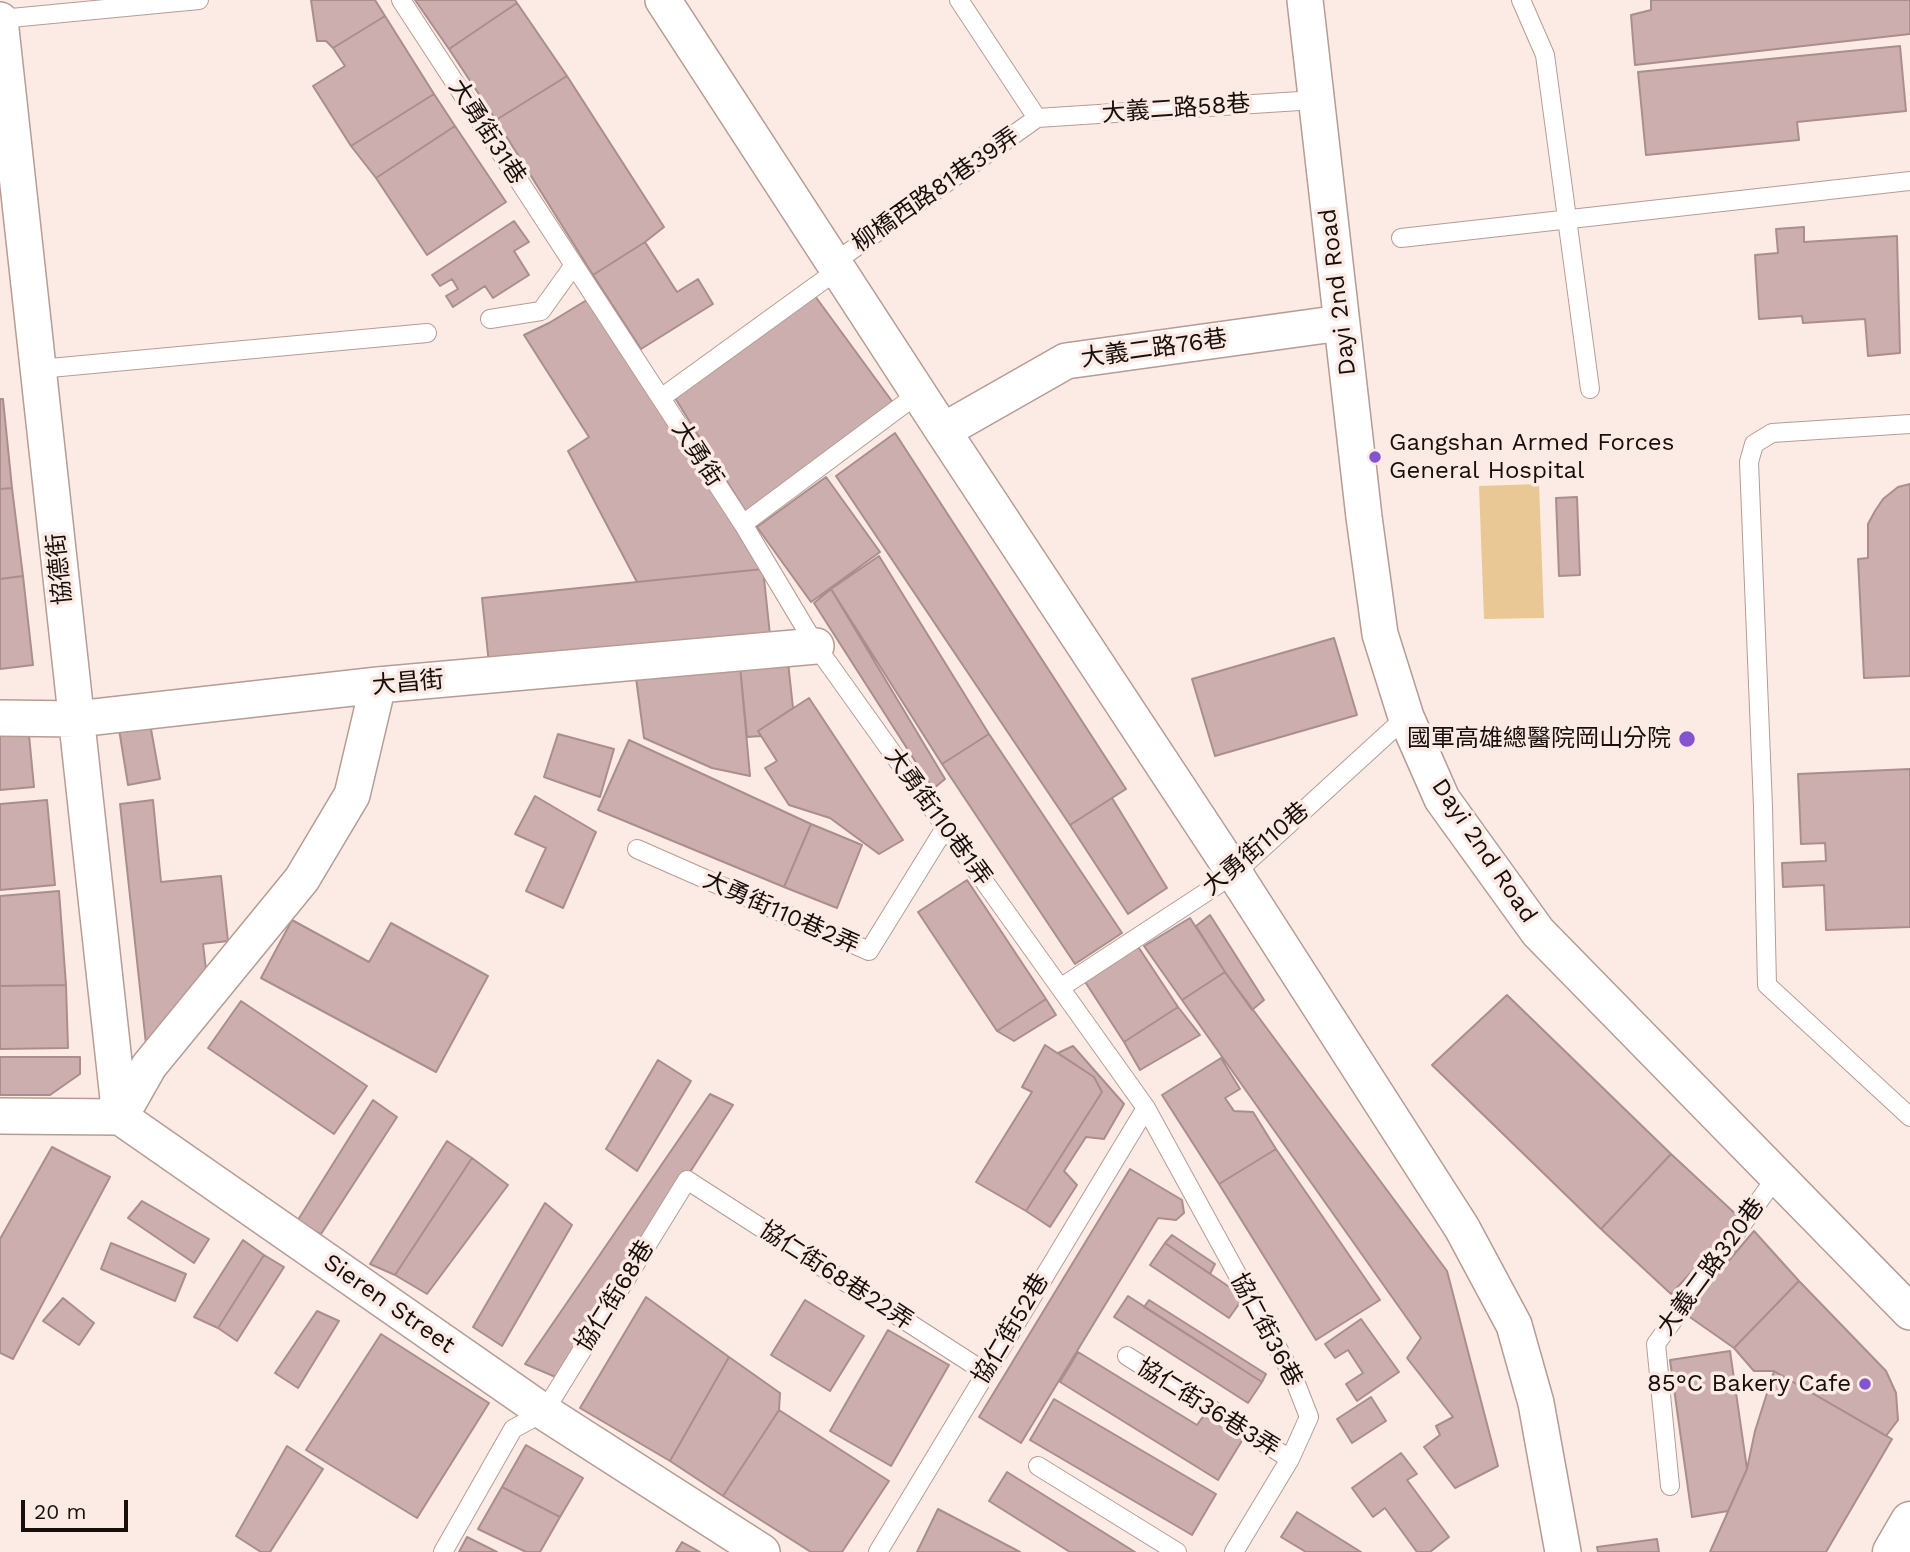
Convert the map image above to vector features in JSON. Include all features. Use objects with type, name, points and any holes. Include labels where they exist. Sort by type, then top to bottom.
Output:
[{"type":"main road","points":[[1892,1552],[1910,1521]]},
{"type":"street","points":[[663,0],[1462,1228],[1514,1325],[1536,1403],[1563,1552]]},
{"type":"street","name":"Dayi 2nd Road","points":[[1305,0],[1341,323],[1380,634],[1406,717],[1442,799],[1538,932],[1910,1312]]},
{"type":"street","name":"協德街","points":[[1,31],[120,1117]]},
{"type":"street","name":"大義二路76巷","points":[[943,431],[1066,361],[1341,323]]},
{"type":"street","name":"大昌街","points":[[0,718],[77,719],[378,685],[816,646]]},
{"type":"street","points":[[0,1116],[120,1117],[149,1066],[294,889],[352,795],[378,685]]},
{"type":"street","name":"Sieren Street","points":[[120,1117],[544,1412],[762,1552]]},
{"type":"lane","points":[[1,31],[199,0]]},
{"type":"lane","name":"大勇街31巷","points":[[401,0],[574,265]]},
{"type":"lane","points":[[959,0],[1037,118]]},
{"type":"lane","points":[[1521,0],[1545,55],[1590,389]]},
{"type":"lane","name":"大義二路58巷","points":[[1037,118],[1315,100]]},
{"type":"lane","name":"柳橋西路81巷39弄","points":[[661,398],[1037,118]]},
{"type":"lane","points":[[1401,238],[1910,181]]},
{"type":"lane","points":[[490,319],[541,311],[574,265]]},
{"type":"lane","name":"大勇街","points":[[574,265],[743,524],[816,646]]},
{"type":"lane","points":[[39,369],[427,334]]},
{"type":"lane","points":[[743,524],[919,393]]},
{"type":"lane","points":[[1910,424],[1772,433],[1754,444],[1749,462],[1763,807],[1767,985],[1910,1118]]},
{"type":"lane","name":"大勇街110巷1弄","points":[[816,646],[1146,1108]]},
{"type":"lane","name":"大勇街110巷","points":[[1060,988],[1234,874],[1406,717]]},
{"type":"lane","name":"大勇街110巷2弄","points":[[636,849],[869,951],[945,828]]},
{"type":"lane","name":"協仁街52巷","points":[[878,1552],[1146,1108]]},
{"type":"lane","name":"協仁街36巷","points":[[1146,1108],[1293,1376],[1309,1417],[1290,1459],[1234,1552]]},
{"type":"lane","name":"大義二路320巷","points":[[1670,1486],[1656,1344],[1777,1176]]},
{"type":"lane","name":"協仁街68巷22弄","points":[[687,1180],[985,1372]]},
{"type":"lane","name":"協仁街68巷","points":[[544,1412],[687,1180]]},
{"type":"lane","name":"協仁街36巷3弄","points":[[1127,1356],[1290,1459]]},
{"type":"lane","points":[[443,1552],[513,1429],[544,1412]]},
{"type":"lane","points":[[1038,1466],[1177,1552]]},
{"type":"shaded area","points":[[1539,484],[1544,618],[1484,619],[1479,486]]},
{"type":"building","points":[[311,0],[375,0],[385,16],[333,48],[326,41],[317,41]]},
{"type":"building","points":[[415,0],[515,0],[517,3],[449,49]]},
{"type":"building","points":[[1651,0],[1910,0],[1910,34],[1635,65],[1631,15],[1651,10]]},
{"type":"building","points":[[517,3],[567,76],[496,120],[449,49]]},
{"type":"building","points":[[385,16],[434,94],[351,146],[313,86],[345,66],[333,48]]},
{"type":"building","points":[[1900,46],[1906,111],[1797,122],[1799,140],[1646,155],[1638,72]]},
{"type":"building","points":[[567,76],[664,227],[593,275],[496,120]]},
{"type":"building","points":[[434,94],[455,126],[376,178],[351,146]]},
{"type":"building","points":[[455,126],[506,202],[427,255],[376,178]]},
{"type":"building","points":[[514,221],[529,242],[514,251],[529,275],[493,298],[485,286],[453,307],[446,296],[458,289],[452,279],[440,286],[432,275]]},
{"type":"building","points":[[1804,227],[1804,242],[1897,236],[1900,353],[1868,356],[1865,319],[1803,323],[1802,316],[1759,319],[1755,255],[1778,253],[1776,229]]},
{"type":"building","points":[[645,242],[677,292],[698,279],[713,304],[641,349],[593,275]]},
{"type":"building","points":[[815,296],[894,404],[746,512],[675,398]]},
{"type":"building","points":[[590,298],[763,569],[637,582],[568,451],[589,437],[524,335]]},
{"type":"building","points":[[0,399],[3,399],[12,488],[0,489]]},
{"type":"building","points":[[895,433],[1126,789],[1070,825],[836,476]]},
{"type":"building","points":[[826,477],[880,552],[811,602],[757,527]]},
{"type":"building","points":[[1910,484],[1910,676],[1864,678],[1858,559],[1868,558],[1868,524],[1883,499],[1898,487]]},
{"type":"building","points":[[12,488],[23,576],[0,579],[0,489]]},
{"type":"building","points":[[1577,497],[1580,575],[1559,576],[1556,498]]},
{"type":"building","points":[[879,556],[989,734],[942,764],[831,589]]},
{"type":"building","points":[[763,569],[770,635],[489,664],[482,598]]},
{"type":"building","points":[[23,576],[33,665],[0,669],[0,579]]},
{"type":"building","points":[[831,589],[945,779],[933,789],[814,603]]},
{"type":"building","points":[[1334,638],[1357,715],[1215,756],[1192,679]]},
{"type":"building","points":[[788,662],[793,708],[758,731],[761,736],[747,737],[740,666]]},
{"type":"building","points":[[740,666],[750,776],[712,768],[644,738],[636,678]]},
{"type":"building","points":[[809,698],[903,840],[879,854],[830,818],[789,805],[765,768],[777,761],[758,731]]},
{"type":"building","points":[[149,718],[160,779],[128,785],[118,723]]},
{"type":"building","points":[[0,725],[29,735],[34,787],[0,790]]},
{"type":"building","points":[[558,734],[614,749],[600,797],[544,777]]},
{"type":"building","points":[[989,734],[1122,933],[1075,964],[942,764]]},
{"type":"building","points":[[629,740],[811,824],[784,887],[598,810]]},
{"type":"building","points":[[1910,769],[1910,927],[1826,930],[1824,885],[1783,887],[1782,863],[1826,861],[1825,843],[1801,844],[1798,774]]},
{"type":"building","points":[[535,796],[596,832],[563,908],[526,891],[546,848],[515,834]]},
{"type":"building","points":[[1112,798],[1167,888],[1128,914],[1070,825]]},
{"type":"building","points":[[47,800],[55,885],[0,890],[0,804]]},
{"type":"building","points":[[153,800],[161,882],[221,876],[228,941],[203,944],[208,987],[146,1044],[120,804]]},
{"type":"building","points":[[811,824],[862,845],[837,908],[784,887]]},
{"type":"building","points":[[967,880],[1046,999],[997,1031],[918,912]]},
{"type":"building","points":[[59,891],[66,985],[0,986],[0,896]]},
{"type":"building","points":[[1210,915],[1264,1000],[1252,1010],[1196,926]]},
{"type":"building","points":[[1190,918],[1225,972],[1182,1000],[1144,946]]},
{"type":"building","points":[[292,920],[369,962],[391,923],[488,976],[436,1072],[261,978]]},
{"type":"building","points":[[1135,942],[1178,1007],[1124,1042],[1082,977]]},
{"type":"building","points":[[1225,972],[1447,1271],[1498,1466],[1455,1488],[1424,1447],[1440,1435],[1436,1426],[1453,1417],[1407,1358],[1421,1338],[1182,1000]]},
{"type":"building","points":[[66,985],[68,1048],[0,1049],[0,986]]},
{"type":"building","points":[[1507,995],[1671,1154],[1601,1229],[1432,1065]]},
{"type":"building","points":[[1046,999],[1056,1015],[1014,1041],[997,1031]]},
{"type":"building","points":[[241,1001],[367,1086],[334,1134],[208,1048]]},
{"type":"building","points":[[1178,1007],[1200,1035],[1140,1070],[1124,1042]]},
{"type":"building","points":[[1045,1045],[1094,1077],[1102,1092],[1026,1211],[976,1182],[1032,1092],[1022,1087]]},
{"type":"building","points":[[1073,1046],[1124,1104],[1104,1139],[1086,1137],[1064,1171],[1077,1185],[1050,1227],[1026,1211],[1102,1092],[1094,1077],[1058,1053]]},
{"type":"building","points":[[0,1057],[80,1057],[80,1074],[50,1095],[0,1095]]},
{"type":"building","points":[[1221,1058],[1240,1089],[1225,1098],[1234,1111],[1253,1112],[1276,1149],[1219,1184],[1162,1095]]},
{"type":"building","points":[[658,1060],[691,1081],[637,1171],[606,1149]]},
{"type":"building","points":[[710,1094],[733,1105],[558,1378],[525,1364]]},
{"type":"building","points":[[373,1100],[397,1117],[321,1234],[296,1223]]},
{"type":"building","points":[[447,1141],[472,1158],[395,1275],[370,1264]]},
{"type":"building","points":[[52,1147],[110,1177],[13,1359],[0,1353],[0,1239]]},
{"type":"building","points":[[1276,1149],[1380,1300],[1316,1340],[1219,1184]]},
{"type":"building","points":[[1671,1154],[1741,1219],[1671,1294],[1601,1229]]},
{"type":"building","points":[[472,1158],[508,1185],[427,1294],[395,1275]]},
{"type":"building","points":[[1130,1169],[1182,1200],[1184,1213],[1176,1220],[1158,1218],[1021,1443],[979,1417]]},
{"type":"building","points":[[142,1201],[209,1239],[194,1263],[128,1218]]},
{"type":"building","points":[[545,1203],[572,1225],[502,1346],[473,1327]]},
{"type":"building","points":[[1754,1231],[1799,1281],[1734,1348],[1684,1313]]},
{"type":"building","points":[[1172,1235],[1215,1264],[1210,1274],[1165,1243]]},
{"type":"building","points":[[243,1240],[264,1255],[218,1328],[194,1317]]},
{"type":"building","points":[[111,1243],[186,1274],[175,1301],[101,1269]]},
{"type":"building","points":[[1165,1243],[1244,1297],[1229,1318],[1150,1265]]},
{"type":"building","points":[[264,1255],[284,1267],[237,1341],[218,1328]]},
{"type":"building","points":[[1799,1281],[1886,1371],[1896,1393],[1898,1420],[1886,1436],[1774,1371],[1754,1371],[1734,1348]]},
{"type":"building","points":[[1128,1296],[1262,1382],[1248,1403],[1114,1317]]},
{"type":"building","points":[[646,1297],[729,1357],[670,1461],[580,1408]]},
{"type":"building","points":[[63,1298],[94,1323],[79,1345],[43,1321]]},
{"type":"building","points":[[805,1300],[864,1336],[830,1391],[771,1355]]},
{"type":"building","points":[[1149,1300],[1266,1374],[1262,1382],[1144,1307]]},
{"type":"building","points":[[317,1311],[339,1321],[298,1388],[275,1373]]},
{"type":"building","points":[[1361,1319],[1399,1372],[1357,1401],[1346,1384],[1363,1373],[1348,1350],[1335,1358],[1325,1344]]},
{"type":"building","points":[[888,1330],[949,1365],[891,1466],[830,1431]]},
{"type":"building","points":[[381,1334],[489,1403],[417,1518],[306,1450]]},
{"type":"building","points":[[1730,1351],[1747,1469],[1728,1511],[1692,1517],[1670,1360]]},
{"type":"building","points":[[1078,1352],[1197,1425],[1204,1415],[1243,1439],[1218,1480],[1060,1382]]},
{"type":"building","points":[[729,1357],[780,1393],[779,1410],[723,1496],[670,1461]]},
{"type":"building","points":[[1774,1371],[1892,1439],[1826,1552],[1710,1552],[1747,1469],[1755,1431]]},
{"type":"building","points":[[1371,1397],[1386,1421],[1352,1443],[1337,1419]]},
{"type":"building","points":[[1054,1399],[1216,1494],[1192,1535],[1030,1440]]},
{"type":"building","points":[[779,1410],[889,1481],[842,1552],[811,1552],[723,1496]]},
{"type":"building","points":[[526,1445],[583,1478],[560,1517],[502,1487]]},
{"type":"building","points":[[287,1446],[323,1469],[270,1552],[261,1552],[236,1536]]},
{"type":"building","points":[[1401,1453],[1417,1474],[1407,1480],[1449,1537],[1430,1552],[1417,1552],[1385,1508],[1373,1517],[1352,1488]]},
{"type":"building","points":[[1007,1472],[1135,1552],[1070,1552],[989,1501]]},
{"type":"building","points":[[502,1487],[560,1517],[540,1552],[526,1552],[478,1529]]},
{"type":"building","points":[[938,1509],[1020,1552],[917,1552]]},
{"type":"building","points":[[1297,1512],[1361,1552],[1306,1552],[1281,1537]]},
{"type":"building","points":[[467,1537],[497,1552],[459,1552]]},
{"type":"building","points":[[1657,1539],[1659,1552],[1598,1552],[1597,1547]]},
{"type":"building","points":[[682,1542],[700,1552],[676,1552]]},
{"type":"place","name":"Gangshan Armed Forces General Hospital","points":[[1375,457]]},
{"type":"place","name":"國軍高雄總醫院岡山分院","points":[[1687,739]]},
{"type":"place","name":"85°C Bakery Cafe","points":[[1865,1384]]}]
